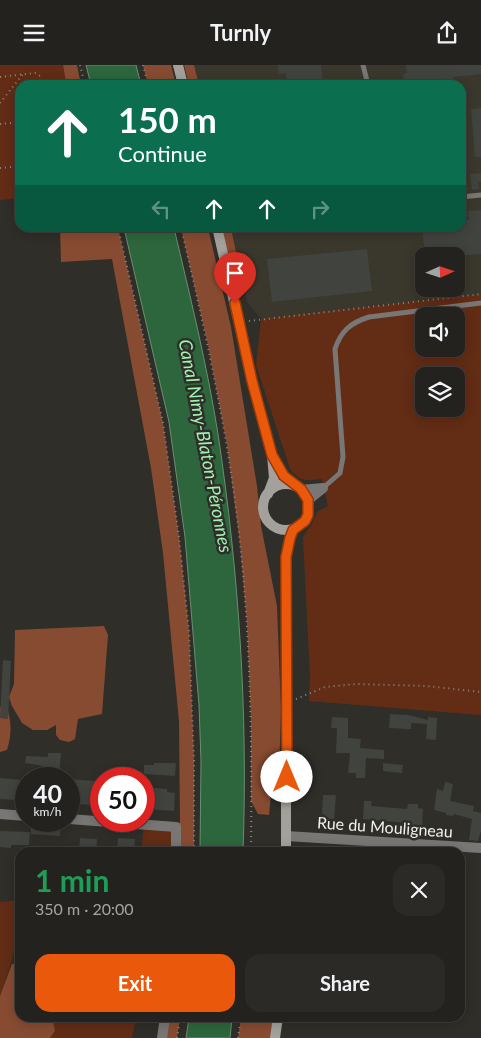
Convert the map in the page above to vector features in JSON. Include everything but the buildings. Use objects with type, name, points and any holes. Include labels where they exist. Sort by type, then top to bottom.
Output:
[{"type":"main road","points":[[178,65],[182,80]]},
{"type":"main road","points":[[218,232],[252,381],[272,455],[274,478],[263,506],[264,514],[282,539],[286,557],[286,847]]},
{"type":"main road","points":[[272,455],[284,476],[298,488],[308,500],[310,507],[305,521],[293,530],[286,531],[272,526]]},
{"type":"main road","points":[[268,494],[277,486],[283,484],[298,488]]},
{"type":"main road","points":[[286,557],[293,530]]},
{"type":"main road","points":[[274,1038],[277,1022]]},
{"type":"street","points":[[298,488],[323,488]]},
{"type":"street","points":[[308,500],[323,488]]},
{"type":"street","points":[[0,813],[15,815]]},
{"type":"street","points":[[80,820],[176,827],[176,847]]},
{"type":"street","name":"Rue du Mouligneau","points":[[286,835],[481,848]]},
{"type":"street","points":[[162,1038],[164,1022]]},
{"type":"lane","points":[[363,65],[367,80]]},
{"type":"lane","points":[[466,196],[481,195]]},
{"type":"lane","points":[[323,488],[340,473],[343,457],[335,349],[339,337],[356,321],[369,317],[481,303]]},
{"type":"path","points":[[80,65],[84,80]]},
{"type":"path","points":[[143,65],[147,80]]},
{"type":"path","points":[[0,77],[35,73],[40,76],[40,80]]},
{"type":"path","points":[[18,80],[23,74]]},
{"type":"path","points":[[0,103],[15,84]]},
{"type":"path","points":[[0,124],[15,122]]},
{"type":"path","points":[[0,168],[15,166]]},
{"type":"path","points":[[119,232],[163,423],[179,537],[189,632],[194,761],[194,847]]},
{"type":"path","points":[[181,232],[208,345],[225,436],[240,543],[251,720],[251,847]]},
{"type":"path","points":[[239,322],[481,293]]},
{"type":"path","points":[[287,704],[310,692],[338,685],[427,686],[481,692]]},
{"type":"path","points":[[177,1038],[179,1022]]},
{"type":"path","points":[[238,1038],[240,1022]]},
{"type":"shaded area","points":[[0,65],[63,65],[66,80],[15,80],[15,198],[0,200]]},
{"type":"shaded area","points":[[63,65],[77,65],[80,80],[66,80]]},
{"type":"shaded area","points":[[143,65],[171,65],[175,80],[147,80]]},
{"type":"shaded area","points":[[184,65],[194,65],[198,80],[188,80]]},
{"type":"shaded area","points":[[194,65],[481,65],[481,715],[309,701],[310,676],[303,537],[312,524],[317,512],[328,506],[322,479],[261,319],[247,302],[232,232],[466,232],[466,80],[198,80]]},
{"type":"shaded area","points":[[60,232],[119,232],[163,423],[179,537],[189,632],[194,761],[194,847],[176,847],[176,827],[180,822],[179,721],[163,553],[151,468],[112,259],[61,262]]},
{"type":"shaded area","points":[[182,232],[209,232],[231,327],[257,486],[261,526],[277,606],[281,710],[279,775],[272,783],[269,815],[258,814],[251,801],[251,720],[247,624],[240,543],[227,445],[208,345]]},
{"type":"shaded area","points":[[223,232],[232,232],[243,285],[236,287]]},
{"type":"shaded area","points":[[481,294],[481,715],[309,701],[310,676],[303,537],[312,524],[317,512],[328,506],[322,479],[304,480],[290,469],[256,365],[261,319]]},
{"type":"shaded area","points":[[104,626],[108,635],[102,714],[78,719],[75,739],[69,742],[60,740],[56,735],[56,725],[47,730],[33,730],[22,723],[9,697],[14,684],[15,630]]},
{"type":"shaded area","points":[[0,707],[8,711],[10,731],[7,750],[0,752]]},
{"type":"shaded area","points":[[155,826],[176,827],[176,847],[142,847],[143,832],[155,832]]},
{"type":"shaded area","points":[[15,900],[15,944],[0,996],[0,902]]},
{"type":"shaded area","points":[[12,964],[15,964],[15,1022],[53,1022],[55,1031],[50,1038],[0,1038],[0,996]]},
{"type":"shaded area","points":[[53,1022],[135,1022],[132,1038],[50,1038],[55,1031]]},
{"type":"shaded area","points":[[164,1022],[179,1022],[177,1038],[162,1038]]},
{"type":"shaded area","points":[[240,1022],[277,1022],[275,1038],[238,1038]]},
{"type":"water","points":[[86,65],[136,65],[140,80],[90,80]]},
{"type":"water","name":"Canal Nimy-Blaton-Péronnes","points":[[125,232],[175,232],[209,382],[225,486],[240,643],[244,748],[243,847],[200,847],[201,761],[199,705],[185,537],[169,422]]},
{"type":"water","points":[[188,1022],[232,1022],[230,1038],[186,1038]]},
{"type":"route","points":[[235,303],[252,381],[272,455],[284,476],[306,494],[310,507],[305,521],[293,530],[286,557],[287,777]]}]
